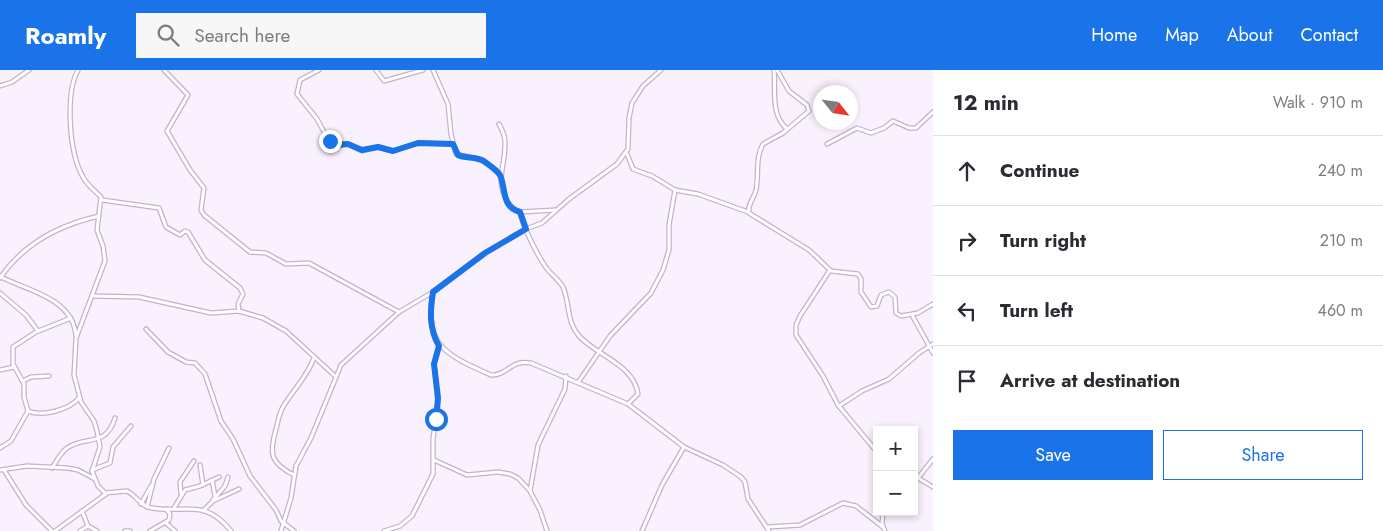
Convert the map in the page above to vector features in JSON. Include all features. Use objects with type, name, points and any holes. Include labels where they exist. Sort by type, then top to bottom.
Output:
[{"type":"street","points":[[0,86],[12,82],[29,70]]},
{"type":"street","points":[[78,70],[72,89],[70,122],[82,176],[102,200],[159,208],[166,227],[180,235],[185,231],[188,232],[205,260],[240,288],[243,294],[238,304],[239,311]]},
{"type":"street","points":[[164,70],[188,95],[167,131],[190,170],[204,188],[202,210],[204,215],[250,252],[266,253],[286,264],[309,263],[399,312]]},
{"type":"street","points":[[319,70],[300,80],[297,94],[317,119],[328,139],[334,144],[348,144],[362,150],[378,147],[393,151],[418,143],[453,144]]},
{"type":"street","points":[[376,70],[381,79],[388,81],[422,70]]},
{"type":"street","points":[[433,70],[448,104],[453,144],[458,155],[483,160],[500,175]]},
{"type":"street","points":[[660,70],[643,86],[632,103],[627,154],[633,169],[652,176],[675,190],[698,194],[749,213],[809,250],[830,270],[858,274],[861,279],[861,292],[871,307],[877,306],[881,295],[889,292],[895,297],[897,315],[911,315],[933,304]]},
{"type":"street","points":[[775,70],[775,108],[778,120],[788,129]]},
{"type":"street","points":[[749,213],[748,207],[756,189],[761,147],[767,140],[788,129],[807,114],[809,108],[793,96],[775,70]]},
{"type":"street","points":[[826,144],[857,128],[871,133],[884,128],[893,121],[909,128],[916,128],[933,112]]},
{"type":"street","points":[[499,124],[505,142],[500,175],[503,195],[513,209],[520,212],[556,210]]},
{"type":"street","points":[[281,531],[291,498],[296,466],[316,427],[335,376],[346,360],[399,312],[433,292],[485,253],[526,229],[542,223],[556,210],[609,171],[627,154]]},
{"type":"street","points":[[579,381],[618,327],[648,296],[663,270],[669,250],[669,225],[675,190]]},
{"type":"street","points":[[76,338],[105,262],[103,246],[97,230],[102,200]]},
{"type":"street","points":[[520,212],[526,229],[544,264],[562,286],[568,316],[579,336],[626,371],[633,381],[638,394],[628,404]]},
{"type":"street","points":[[99,216],[76,221],[31,243],[11,262],[0,277],[48,297],[71,318],[76,338],[74,375],[79,397],[94,421],[99,439],[99,452],[92,470],[101,490],[106,494]]},
{"type":"street","points":[[830,270],[800,316],[796,332],[799,342],[815,364],[839,406],[873,447]]},
{"type":"street","points":[[433,292],[431,325],[439,346],[491,376],[497,375],[515,363],[524,361],[579,381],[628,404],[684,447],[723,465],[743,479],[748,499],[768,529],[800,525],[842,503],[856,506],[884,529]]},
{"type":"street","points":[[0,293],[26,316],[38,331]]},
{"type":"street","points":[[92,296],[139,297],[211,313],[239,311],[263,318],[280,327],[335,376]]},
{"type":"street","points":[[911,315],[933,353]]},
{"type":"street","points":[[0,448],[11,441],[28,411],[24,397],[23,381],[14,367],[12,358],[14,346],[38,331],[71,318]]},
{"type":"street","points":[[146,329],[168,352],[186,362],[195,364],[205,374],[216,410],[233,439],[246,469],[284,523],[294,531]]},
{"type":"street","points":[[839,406],[888,378],[933,344]]},
{"type":"street","points":[[384,531],[400,526],[412,516],[430,483],[434,460],[433,439],[438,402],[434,364],[439,346]]},
{"type":"street","points":[[294,476],[275,463],[272,444],[282,408],[304,378],[314,358]]},
{"type":"street","points":[[0,370],[14,367]]},
{"type":"street","points":[[23,381],[29,378],[49,376]]},
{"type":"street","points":[[530,491],[537,451],[565,388],[566,376]]},
{"type":"street","points":[[28,411],[42,414],[72,404],[79,397]]},
{"type":"street","points":[[52,468],[66,448],[99,439],[111,428],[116,418]]},
{"type":"street","points":[[92,470],[110,463],[112,448],[131,426]]},
{"type":"street","points":[[642,531],[662,485],[684,447]]},
{"type":"street","points":[[141,504],[153,484],[169,448]]},
{"type":"street","points":[[933,459],[918,478],[933,487]]},
{"type":"street","points":[[434,460],[467,475],[498,472],[510,474],[518,478],[530,491],[540,510],[547,531]]},
{"type":"street","points":[[181,494],[180,482],[194,461]]},
{"type":"street","points":[[200,465],[203,485]]},
{"type":"street","points":[[95,479],[76,469],[27,466],[2,470],[26,505],[54,531],[106,494],[125,490],[147,507],[203,511],[222,522],[231,531]]},
{"type":"street","points":[[174,508],[181,494],[186,489],[203,485],[219,477]]},
{"type":"street","points":[[203,511],[225,486],[228,477]]},
{"type":"street","points":[[213,480],[212,491],[214,499]]},
{"type":"street","points":[[147,507],[153,484]]},
{"type":"street","points":[[214,499],[239,489]]},
{"type":"street","points":[[150,531],[166,523],[170,516],[166,508]]},
{"type":"street","points":[[82,511],[88,526],[97,531]]},
{"type":"street","points":[[883,516],[884,529]]},
{"type":"street","points":[[166,523],[175,531]]},
{"type":"street","points":[[80,531],[88,526]]},
{"type":"street","points":[[125,531],[130,531]]},
{"type":"route","points":[[330,141],[338,145],[348,144],[362,150],[378,147],[390,151],[400,150],[418,143],[453,144],[456,154],[483,160],[500,175],[503,195],[515,211],[520,212],[526,229],[485,253],[433,292],[430,315],[431,325],[439,346],[434,364],[438,398],[436,419]]}]
